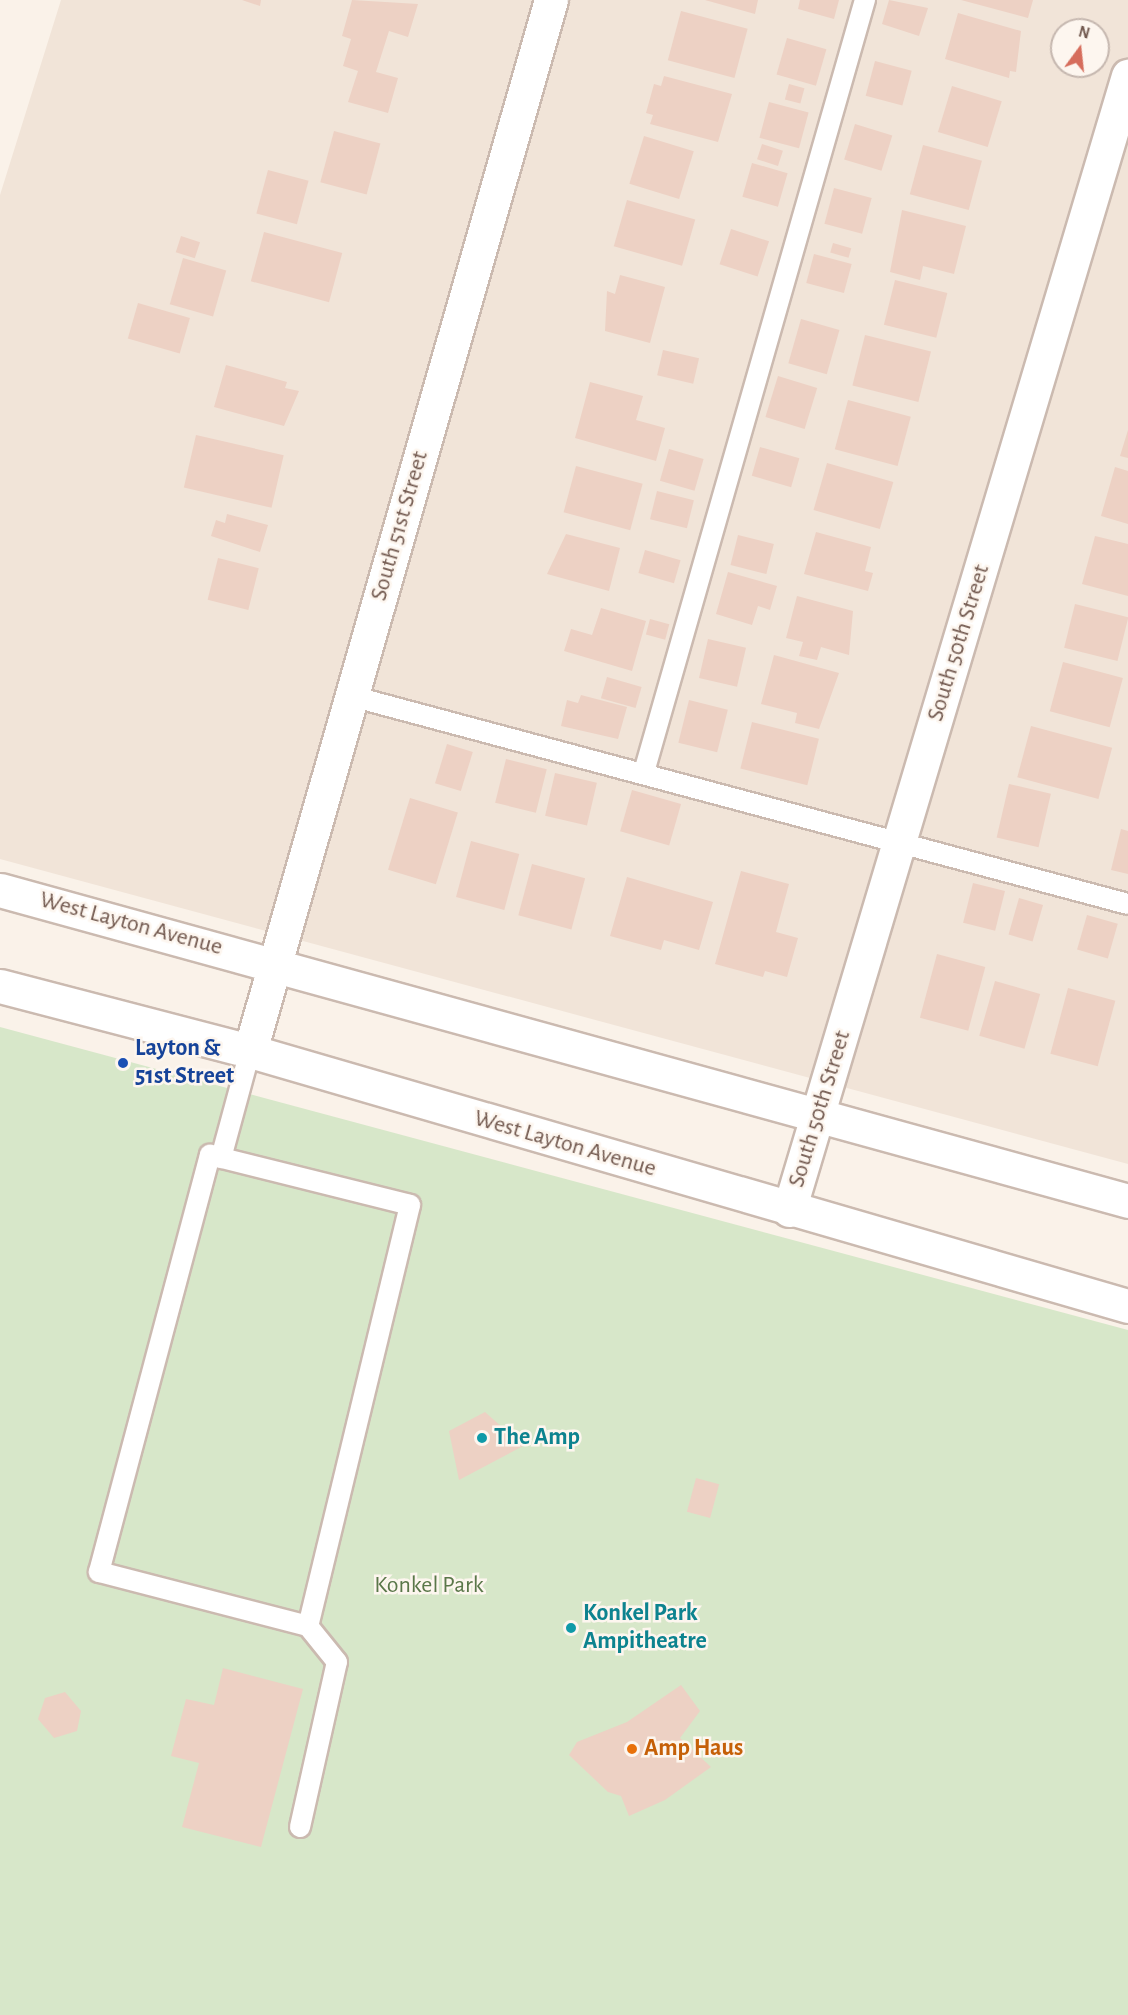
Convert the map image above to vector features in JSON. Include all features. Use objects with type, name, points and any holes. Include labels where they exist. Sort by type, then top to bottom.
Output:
[{"type":"main road","name":"South 51st Street","points":[[250,1051],[551,0]]},
{"type":"main road","name":"South 50th Street","points":[[789,1210],[1128,76]]},
{"type":"main road","name":"West Layton Avenue","points":[[0,890],[274,962],[818,1117],[1128,1201]]},
{"type":"main road","name":"West Layton Avenue","points":[[0,986],[250,1051],[789,1210],[1128,1306]]},
{"type":"lane","points":[[644,771],[865,0]]},
{"type":"lane","points":[[351,696],[644,771],[1128,904]]},
{"type":"lane","points":[[221,1158],[250,1051]]},
{"type":"lane","points":[[300,1827],[337,1662],[308,1626],[99,1572],[210,1155],[410,1205],[308,1626]]},
{"type":"shaded area","points":[[61,0],[1128,0],[1128,1164],[0,859],[0,195]]},
{"type":"green space","name":"Konkel Park","points":[[0,1027],[1128,1330],[1128,2015],[0,2015]]},
{"type":"building","points":[[242,0],[261,0],[260,6]]},
{"type":"building","points":[[352,0],[418,4],[408,37],[389,31],[376,72],[398,78],[388,113],[348,102],[358,71],[343,66],[351,39],[342,36]]},
{"type":"building","points":[[705,0],[758,0],[755,14]]},
{"type":"building","points":[[800,0],[839,0],[834,19],[798,9]]},
{"type":"building","points":[[889,0],[928,8],[919,36],[882,24]]},
{"type":"building","points":[[961,0],[1033,0],[1028,18]]},
{"type":"building","points":[[681,11],[748,29],[734,78],[668,60]]},
{"type":"building","points":[[958,13],[1021,31],[1016,72],[1010,71],[1009,78],[945,59]]},
{"type":"building","points":[[787,38],[826,49],[816,86],[777,75]]},
{"type":"building","points":[[875,61],[912,71],[902,106],[866,96]]},
{"type":"building","points":[[664,76],[732,94],[718,142],[650,124],[653,115],[646,113],[654,84],[661,86]]},
{"type":"building","points":[[789,84],[804,88],[800,104],[785,99]]},
{"type":"building","points":[[952,86],[1002,101],[988,147],[938,132]]},
{"type":"building","points":[[769,102],[809,113],[799,148],[759,138]]},
{"type":"building","points":[[855,124],[892,135],[881,171],[844,159]]},
{"type":"building","points":[[334,131],[380,143],[367,195],[320,182]]},
{"type":"building","points":[[644,136],[694,151],[679,199],[629,184]]},
{"type":"building","points":[[762,144],[783,151],[778,166],[757,159]]},
{"type":"building","points":[[923,145],[982,161],[969,210],[910,194]]},
{"type":"building","points":[[752,163],[788,173],[778,207],[742,197]]},
{"type":"building","points":[[268,170],[309,181],[297,224],[256,213]]},
{"type":"building","points":[[834,188],[872,198],[862,234],[824,224]]},
{"type":"building","points":[[627,200],[695,220],[682,266],[614,246]]},
{"type":"building","points":[[902,210],[966,226],[954,274],[923,266],[920,280],[890,272]]},
{"type":"building","points":[[731,229],[769,241],[758,277],[720,264]]},
{"type":"building","points":[[264,232],[342,253],[329,302],[251,281]]},
{"type":"building","points":[[181,236],[200,242],[195,258],[176,252]]},
{"type":"building","points":[[833,243],[851,248],[849,258],[830,253]]},
{"type":"building","points":[[814,254],[852,264],[844,293],[806,283]]},
{"type":"building","points":[[183,258],[226,270],[213,317],[170,304]]},
{"type":"building","points":[[620,275],[665,287],[650,343],[605,331],[607,291],[615,294]]},
{"type":"building","points":[[895,280],[947,293],[936,338],[884,325]]},
{"type":"building","points":[[138,303],[190,318],[180,353],[128,339]]},
{"type":"building","points":[[801,319],[839,330],[827,374],[788,363]]},
{"type":"building","points":[[865,335],[931,351],[918,402],[852,385]]},
{"type":"building","points":[[663,350],[699,358],[693,384],[657,375]]},
{"type":"building","points":[[226,365],[287,382],[285,388],[299,391],[284,426],[214,407]]},
{"type":"building","points":[[778,376],[817,388],[805,429],[765,417]]},
{"type":"building","points":[[590,382],[643,396],[636,420],[665,428],[656,461],[575,438]]},
{"type":"building","points":[[848,400],[911,417],[898,466],[835,449]]},
{"type":"building","points":[[1128,430],[1128,458],[1120,456]]},
{"type":"building","points":[[196,435],[284,455],[272,508],[184,488]]},
{"type":"building","points":[[760,447],[799,458],[791,487],[752,476]]},
{"type":"building","points":[[669,449],[704,459],[695,491],[660,481]]},
{"type":"building","points":[[827,463],[893,482],[880,529],[813,510]]},
{"type":"building","points":[[576,466],[643,484],[630,530],[564,512]]},
{"type":"building","points":[[1115,467],[1128,471],[1128,524],[1101,516]]},
{"type":"building","points":[[657,491],[694,500],[687,528],[650,519]]},
{"type":"building","points":[[227,514],[268,525],[260,552],[211,536],[216,520],[225,523]]},
{"type":"building","points":[[816,532],[871,547],[865,571],[873,573],[868,591],[804,574]]},
{"type":"building","points":[[566,534],[620,548],[609,591],[547,574]]},
{"type":"building","points":[[738,535],[774,544],[766,574],[731,565]]},
{"type":"building","points":[[1095,536],[1128,544],[1128,596],[1082,584]]},
{"type":"building","points":[[645,550],[681,560],[674,583],[638,573]]},
{"type":"building","points":[[218,558],[259,568],[248,610],[208,600]]},
{"type":"building","points":[[728,572],[777,586],[770,610],[758,606],[752,625],[716,614]]},
{"type":"building","points":[[797,596],[853,611],[849,655],[821,647],[817,660],[799,656],[803,642],[786,638]]},
{"type":"building","points":[[1075,604],[1128,617],[1117,661],[1064,648]]},
{"type":"building","points":[[601,608],[646,621],[632,671],[564,651],[571,629],[592,635]]},
{"type":"building","points":[[650,619],[669,624],[665,640],[646,634]]},
{"type":"building","points":[[708,639],[746,648],[737,687],[699,678]]},
{"type":"building","points":[[774,655],[839,673],[819,729],[795,723],[797,713],[761,704]]},
{"type":"building","points":[[1063,662],[1123,678],[1110,727],[1050,711]]},
{"type":"building","points":[[607,677],[642,687],[636,708],[601,698]]},
{"type":"building","points":[[581,695],[627,707],[618,739],[561,726],[567,700],[578,703]]},
{"type":"building","points":[[689,700],[728,710],[717,752],[678,743]]},
{"type":"building","points":[[752,722],[819,739],[807,785],[740,769]]},
{"type":"building","points":[[1031,726],[1112,748],[1098,799],[1017,777]]},
{"type":"building","points":[[447,744],[473,752],[461,791],[435,783]]},
{"type":"building","points":[[506,759],[547,769],[536,813],[495,803]]},
{"type":"building","points":[[555,773],[597,783],[587,826],[545,816]]},
{"type":"building","points":[[1009,784],[1051,794],[1039,847],[997,838]]},
{"type":"building","points":[[632,790],[681,804],[669,845],[620,831]]},
{"type":"building","points":[[410,798],[458,813],[436,884],[388,870]]},
{"type":"building","points":[[1121,829],[1128,831],[1128,874],[1111,870]]},
{"type":"building","points":[[471,841],[519,854],[504,910],[456,897]]},
{"type":"building","points":[[532,864],[585,878],[571,929],[518,915]]},
{"type":"building","points":[[741,871],[789,884],[776,932],[798,938],[787,977],[765,971],[763,977],[715,964]]},
{"type":"building","points":[[627,877],[713,902],[699,950],[664,940],[661,950],[610,936]]},
{"type":"building","points":[[973,883],[1005,891],[995,931],[963,923]]},
{"type":"building","points":[[1019,898],[1043,905],[1033,941],[1009,935]]},
{"type":"building","points":[[1087,915],[1118,924],[1108,958],[1077,950]]},
{"type":"building","points":[[937,954],[985,967],[968,1031],[920,1018]]},
{"type":"building","points":[[995,981],[1040,994],[1024,1049],[979,1036]]},
{"type":"building","points":[[1068,988],[1115,1001],[1098,1066],[1050,1054]]},
{"type":"building","name":"The Amp","points":[[485,1412],[523,1446],[459,1480],[449,1431]]},
{"type":"building","points":[[696,1478],[719,1484],[710,1518],[687,1512]]},
{"type":"building","points":[[223,1668],[303,1689],[261,1847],[182,1827],[199,1763],[171,1756],[186,1699],[214,1705]]},
{"type":"building","name":"Amp Haus","points":[[681,1685],[700,1711],[680,1738],[711,1767],[665,1800],[629,1816],[621,1796],[608,1792],[569,1755],[577,1742],[627,1722]]},
{"type":"building","points":[[65,1692],[81,1711],[77,1731],[54,1738],[38,1719],[45,1698]]},
{"type":"place","name":"Layton & 51st Street","points":[[123,1063]]},
{"type":"place","name":"The Amp","points":[[482,1438]]},
{"type":"place","name":"Konkel Park Ampitheatre","points":[[571,1628]]},
{"type":"place","name":"Amp Haus","points":[[632,1749]]}]
